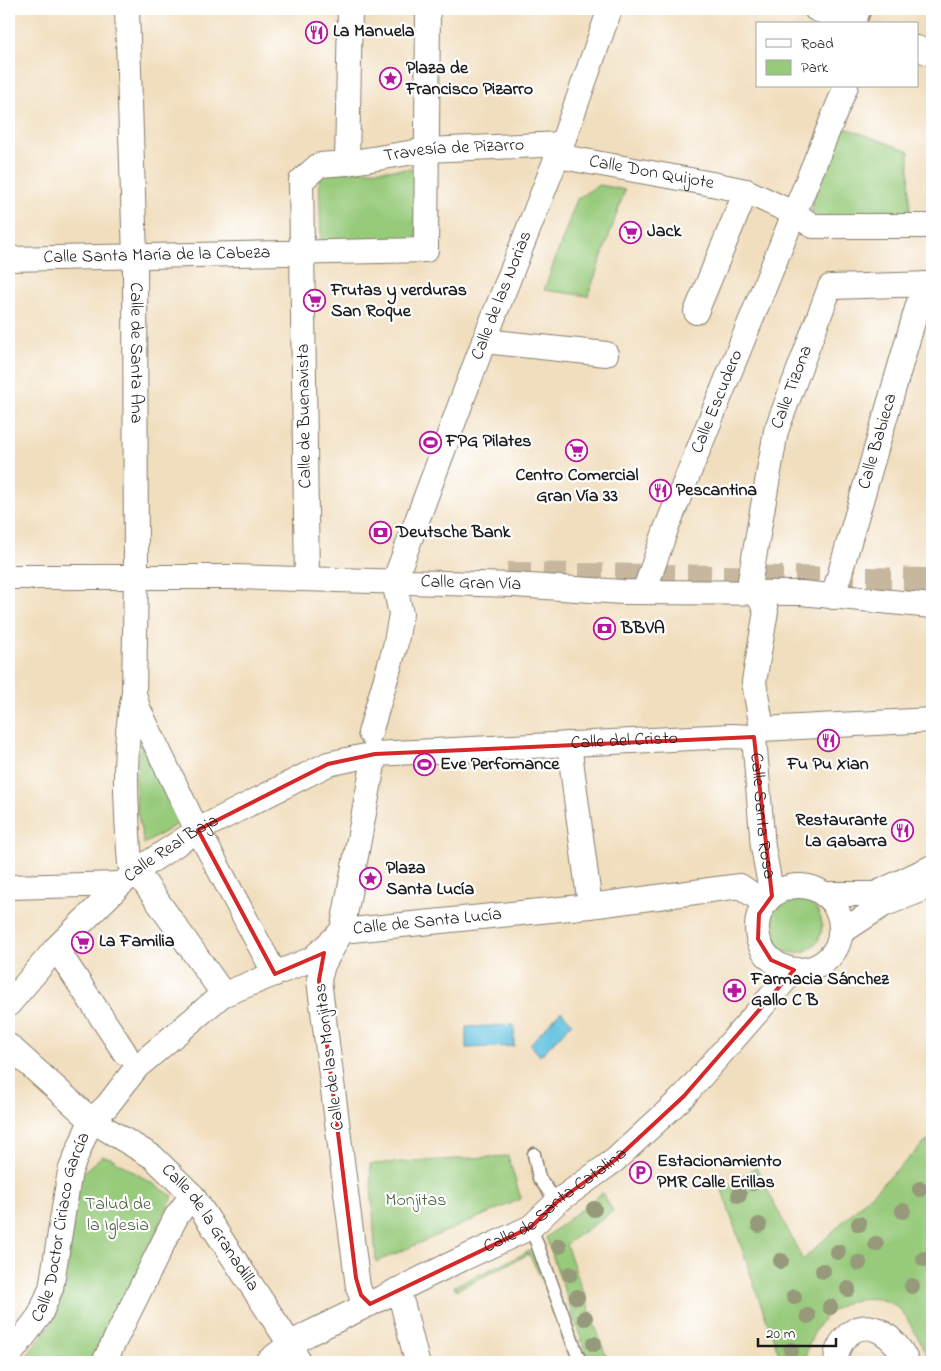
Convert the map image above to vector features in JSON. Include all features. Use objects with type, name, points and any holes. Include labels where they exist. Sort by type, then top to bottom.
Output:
[{"type":"street","name":"Calle de Santa Ana","points":[[126,9],[135,257],[136,576],[134,693]]},
{"type":"street","points":[[347,163],[350,9]]},
{"type":"street","points":[[427,150],[428,9]]},
{"type":"street","name":"Calle de las Norias","points":[[394,582],[484,341],[559,150],[610,9]]},
{"type":"street","points":[[816,9],[849,22]]},
{"type":"street","points":[[918,48],[932,54]]},
{"type":"street","name":"Calle Escudero","points":[[644,592],[666,529],[845,88]]},
{"type":"street","name":"Calle Santa María de la Cabeza","points":[[9,259],[426,250],[427,150]]},
{"type":"street","name":"Travesía de Pizarro","points":[[303,254],[301,181],[319,165],[347,163],[427,150],[559,150]]},
{"type":"street","name":"Calle Don Quijote","points":[[559,150],[746,191],[795,214]]},
{"type":"street","points":[[696,312],[746,191]]},
{"type":"street","points":[[795,214],[813,226],[932,226]]},
{"type":"street","name":"Calle de Buenavista","points":[[303,254],[307,579]]},
{"type":"street","name":"Calle Tizona","points":[[752,592],[776,431],[830,287],[928,284]]},
{"type":"street","name":"Calle Babieca","points":[[833,597],[928,284]]},
{"type":"street","points":[[484,341],[606,354]]},
{"type":"street","name":"Calle Gran Vía","points":[[9,576],[307,579],[644,592],[801,593],[932,606]]},
{"type":"street","name":"Calle de las Monjitas","points":[[370,1304],[361,1295],[358,1287],[319,980],[323,965],[342,931],[372,744],[395,647],[400,614],[394,582]]},
{"type":"street","name":"Calle Santa Rosa","points":[[752,592],[766,611],[754,682],[763,847],[769,899]]},
{"type":"street","points":[[134,693],[138,708],[196,826],[275,974]]},
{"type":"street","points":[[134,693],[131,707],[126,774],[132,876],[220,988]]},
{"type":"street","name":"Calle del Cristo","points":[[372,744],[569,744],[731,736],[932,720]]},
{"type":"street","name":"Calle Real Baja","points":[[9,1004],[56,948],[142,867],[196,826],[372,744]]},
{"type":"street","points":[[569,744],[590,906]]},
{"type":"street","points":[[823,894],[875,894],[932,868]]},
{"type":"street","points":[[9,887],[132,876]]},
{"type":"street","name":"Calle de Santa Lucía","points":[[91,1120],[102,1111],[137,1067],[222,996],[312,959],[342,931],[590,906],[740,886],[769,899]]},
{"type":"street","name":"Calle Santa Rosa","points":[[794,970],[782,967],[771,960],[763,950],[758,939],[757,926],[759,914],[769,899],[784,889],[797,886],[811,888],[823,894]]},
{"type":"street","points":[[840,933],[883,905],[932,886]]},
{"type":"street","points":[[794,970],[812,968],[823,962],[837,944],[840,922],[837,911],[823,894]]},
{"type":"street","points":[[60,954],[125,1053]]},
{"type":"street","name":"Calle de Santa Catalina","points":[[267,1362],[294,1353],[370,1304],[397,1290],[531,1227],[557,1202],[615,1160],[684,1096],[794,970]]},
{"type":"street","name":"Calle de la Granadilla","points":[[9,1046],[91,1120],[153,1157],[192,1195],[294,1353]]},
{"type":"street","name":"Calle Doctor Ciriaco García","points":[[9,1356],[40,1314],[51,1288],[70,1170],[91,1120]]},
{"type":"street","points":[[104,1362],[176,1217],[192,1195]]},
{"type":"street","points":[[397,1290],[417,1362]]},
{"type":"street","points":[[837,1362],[840,1344],[850,1332],[858,1327],[875,1328],[892,1338],[907,1362]]},
{"type":"lane","points":[[860,22],[865,9]]},
{"type":"lane","points":[[534,1154],[539,1178],[557,1202]]},
{"type":"lane","points":[[531,1227],[580,1362]]},
{"type":"highlighted area","points":[[754,737],[772,896],[759,914],[758,939],[771,960],[794,970],[684,1096],[615,1160],[557,1202],[531,1227],[370,1304],[361,1295],[356,1278],[319,980],[324,953],[275,974],[198,830],[328,764],[375,754]]},
{"type":"green space","points":[[843,127],[909,151],[910,214],[821,218],[811,212],[813,199]]},
{"type":"green space","points":[[414,169],[417,240],[321,243],[319,172]]},
{"type":"green space","points":[[600,185],[625,190],[588,296],[544,290],[577,199]]},
{"type":"green space","points":[[143,728],[184,820],[144,844],[137,811],[135,780]]},
{"type":"green space","points":[[795,899],[805,901],[814,907],[820,916],[822,926],[820,936],[814,945],[805,951],[795,953],[785,951],[776,945],[770,936],[768,926],[770,916],[776,907],[785,901]]},
{"type":"green space","points":[[932,1136],[932,1362],[930,1362],[910,1324],[896,1306],[886,1301],[865,1299],[843,1304],[825,1317],[813,1335],[804,1362],[782,1362],[722,1190],[756,1167],[803,1260]]},
{"type":"green space","name":"Talud de la Iglesia","points":[[102,1156],[111,1158],[173,1196],[96,1362],[22,1362],[50,1326],[65,1289],[80,1175]]},
{"type":"green space","name":"Monjitas","points":[[508,1156],[521,1199],[376,1262],[370,1164]]},
{"type":"green space","points":[[602,1193],[613,1211],[566,1244],[608,1362],[589,1362],[546,1237]]},
{"type":"green space","points":[[532,1250],[546,1276],[541,1278],[529,1254],[456,1290],[454,1286]]},
{"type":"water","points":[[561,1011],[572,1023],[540,1056],[530,1044]]},
{"type":"water","points":[[514,1025],[514,1046],[466,1048],[466,1027]]},
{"type":"tunnel","points":[[507,574],[932,580]]},
{"type":"place","name":"La Manuela","points":[[317,32]]},
{"type":"place","name":"Plaza de Francisco Pizarro","points":[[390,79]]},
{"type":"place","name":"Jack","points":[[631,232]]},
{"type":"place","name":"Frutas y verduras San Roque","points":[[315,301]]},
{"type":"place","name":"FPG Pilates","points":[[430,442]]},
{"type":"place","name":"Centro Comercial Gran Vía 33","points":[[577,451]]},
{"type":"place","name":"Pescantina","points":[[660,491]]},
{"type":"place","name":"Deutsche Bank","points":[[380,533]]},
{"type":"place","name":"BBVA","points":[[605,629]]},
{"type":"place","name":"Fu Pu Xian","points":[[828,740]]},
{"type":"place","name":"Eve Perfomance","points":[[424,765]]},
{"type":"place","name":"Restaurante La Gabarra","points":[[903,831]]},
{"type":"place","name":"Plaza Santa Lucía","points":[[370,879]]},
{"type":"place","name":"La Familia","points":[[83,942]]},
{"type":"place","name":"Farmacia Sánchez Gallo C B","points":[[735,990]]},
{"type":"place","name":"Estacionamiento PMR Calle Erillas","points":[[641,1172]]}]
